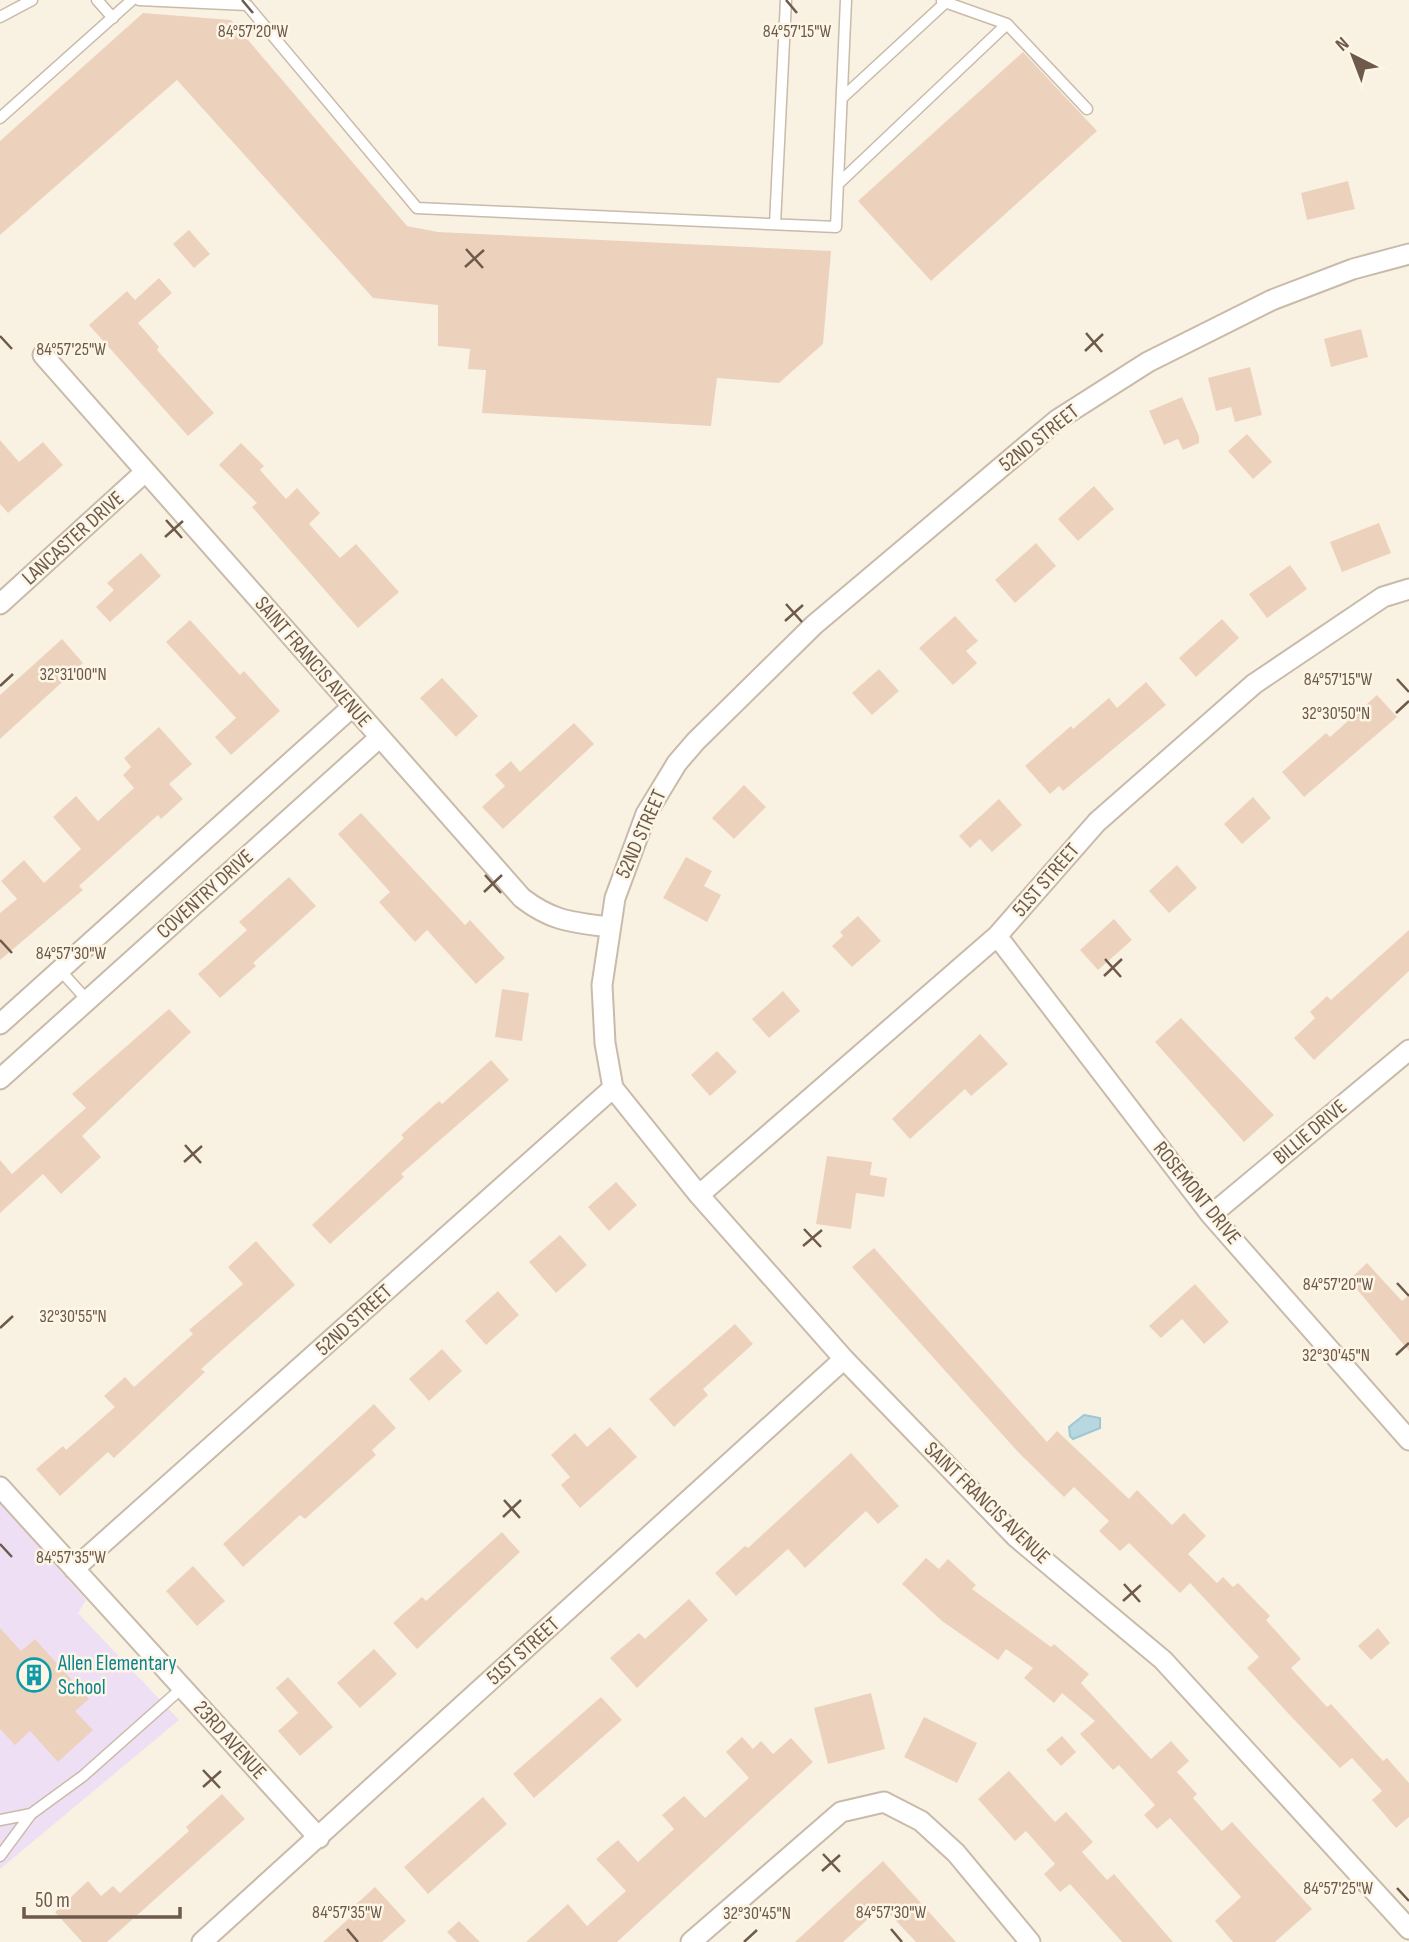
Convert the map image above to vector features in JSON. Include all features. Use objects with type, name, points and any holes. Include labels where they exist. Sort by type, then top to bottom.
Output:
[{"type":"street","name":"52ND STREET","points":[[74,1569],[613,1088],[603,1014],[608,927],[633,841],[677,763],[814,625],[1058,420],[1148,362],[1272,300],[1353,269],[1408,258]]},
{"type":"street","name":"SAINT FRANCIS AVENUE","points":[[43,355],[522,898],[544,914],[564,921],[608,927]]},
{"type":"street","name":"LANCASTER DRIVE","points":[[0,604],[145,472]]},
{"type":"street","name":"51ST STREET","points":[[699,1195],[997,936],[1097,822],[1254,684],[1383,597],[1409,589]]},
{"type":"street","name":"COVENTRY DRIVE","points":[[0,1024],[352,707]]},
{"type":"street","name":"COVENTRY DRIVE","points":[[0,1079],[379,738]]},
{"type":"street","name":"ROSEMONT DRIVE","points":[[997,936],[1211,1215],[1409,1440]]},
{"type":"street","name":"BILLIE DRIVE","points":[[1211,1215],[1409,1050]]},
{"type":"street","name":"SAINT FRANCIS AVENUE","points":[[613,1088],[699,1195],[844,1359],[1016,1537],[1163,1660],[1409,1929]]},
{"type":"street","name":"51ST STREET","points":[[202,1942],[844,1359]]},
{"type":"street","name":"23RD AVENUE","points":[[0,1487],[319,1838]]},
{"type":"street","points":[[691,1942],[841,1812],[884,1802],[921,1821],[967,1866],[1030,1942]]},
{"type":"lane","points":[[0,18],[32,0]]},
{"type":"lane","points":[[97,0],[113,18]]},
{"type":"lane","points":[[0,118],[132,0]]},
{"type":"lane","points":[[139,0],[247,5],[417,208],[836,227],[846,0]]},
{"type":"lane","points":[[775,224],[786,0]]},
{"type":"lane","points":[[842,98],[943,1],[1007,24],[1087,108]]},
{"type":"lane","points":[[838,184],[1007,24]]},
{"type":"lane","points":[[60,970],[87,1000]]},
{"type":"lane","points":[[0,1856],[31,1814],[83,1776],[182,1688]]},
{"type":"lane","points":[[0,1820],[31,1814]]},
{"type":"shaded area","points":[[0,1503],[86,1600],[78,1613],[179,1720],[0,1869]]},
{"type":"water","points":[[1084,1415],[1100,1418],[1100,1428],[1073,1439],[1069,1427]]},
{"type":"building","points":[[143,13],[231,20],[407,226],[438,232],[831,251],[823,344],[779,383],[717,378],[711,426],[482,413],[486,370],[468,369],[470,349],[438,346],[438,305],[373,298],[177,80],[0,235],[0,141]]},
{"type":"building","points":[[1023,52],[1097,131],[931,281],[858,201]]},
{"type":"building","points":[[1348,181],[1355,209],[1307,220],[1301,193]]},
{"type":"building","points":[[189,230],[210,254],[194,268],[173,244]]},
{"type":"building","points":[[159,278],[172,293],[138,323],[159,347],[157,350],[214,413],[188,436],[89,325],[127,291],[135,300]]},
{"type":"building","points":[[1361,329],[1368,357],[1331,367],[1324,339]]},
{"type":"building","points":[[1250,367],[1262,415],[1235,422],[1231,407],[1216,411],[1208,378]]},
{"type":"building","points":[[1182,397],[1199,436],[1199,443],[1183,450],[1178,439],[1164,445],[1149,411]]},
{"type":"building","points":[[1247,434],[1272,462],[1253,479],[1228,451]]},
{"type":"building","points":[[0,440],[19,462],[43,442],[63,465],[8,513],[0,504]]},
{"type":"building","points":[[241,443],[264,466],[260,470],[286,499],[297,488],[320,513],[309,524],[340,558],[356,544],[399,592],[358,628],[252,507],[257,503],[219,465]]},
{"type":"building","points":[[1094,486],[1114,509],[1078,541],[1058,519]]},
{"type":"building","points":[[1379,523],[1391,553],[1342,572],[1330,542]]},
{"type":"building","points":[[1036,543],[1056,566],[1015,603],[995,580]]},
{"type":"building","points":[[141,553],[161,576],[110,622],[96,607],[114,590],[107,583]]},
{"type":"building","points":[[1290,565],[1307,589],[1267,618],[1249,594]]},
{"type":"building","points":[[955,616],[978,641],[966,651],[977,663],[953,685],[919,648]]},
{"type":"building","points":[[1222,619],[1239,638],[1196,677],[1179,658]]},
{"type":"building","points":[[190,620],[240,675],[244,671],[280,711],[231,755],[215,737],[236,718],[166,642]]},
{"type":"building","points":[[62,639],[83,663],[0,739],[0,695]]},
{"type":"building","points":[[879,669],[899,691],[872,715],[852,693]]},
{"type":"building","points":[[442,678],[478,716],[456,737],[420,698]]},
{"type":"building","points":[[1146,682],[1166,705],[1063,791],[1059,786],[1050,794],[1025,766],[1071,726],[1073,729],[1109,698],[1117,708]]},
{"type":"building","points":[[1377,695],[1397,717],[1304,797],[1282,772],[1326,733],[1330,737]]},
{"type":"building","points":[[574,723],[594,744],[503,829],[482,807],[505,786],[495,775],[511,761],[520,772]]},
{"type":"building","points":[[159,727],[192,764],[169,784],[183,799],[161,819],[158,815],[79,886],[83,890],[0,960],[0,913],[17,899],[1,881],[24,860],[44,883],[81,849],[53,817],[76,796],[98,821],[134,788],[123,775],[131,767],[124,758]]},
{"type":"building","points":[[744,785],[766,807],[734,839],[712,818]]},
{"type":"building","points":[[1253,797],[1271,818],[1242,844],[1224,824]]},
{"type":"building","points":[[999,799],[1022,825],[992,852],[980,839],[970,848],[959,836]]},
{"type":"building","points":[[361,813],[465,925],[470,920],[505,958],[476,984],[427,930],[415,942],[379,902],[390,892],[338,834]]},
{"type":"building","points":[[686,857],[712,871],[704,886],[721,895],[707,922],[663,898]]},
{"type":"building","points":[[1177,865],[1197,888],[1169,913],[1149,891]]},
{"type":"building","points":[[289,877],[316,906],[253,963],[256,966],[220,998],[198,974],[247,930],[239,922]]},
{"type":"building","points":[[858,916],[881,941],[852,967],[832,946],[843,936],[840,932]]},
{"type":"building","points":[[1114,919],[1132,940],[1098,970],[1080,950]]},
{"type":"building","points":[[1409,930],[1409,971],[1314,1060],[1294,1038],[1315,1018],[1310,1012],[1327,996],[1331,1000]]},
{"type":"building","points":[[502,989],[529,993],[522,1041],[495,1037]]},
{"type":"building","points":[[783,991],[800,1011],[769,1038],[752,1019]]},
{"type":"building","points":[[169,1009],[191,1032],[82,1136],[101,1157],[61,1194],[43,1174],[0,1213],[0,1160],[12,1174],[86,1108],[72,1094]]},
{"type":"building","points":[[1181,1018],[1274,1115],[1244,1142],[1155,1042]]},
{"type":"building","points":[[980,1034],[1008,1064],[971,1096],[965,1089],[910,1139],[892,1119]]},
{"type":"building","points":[[717,1051],[737,1072],[710,1096],[691,1075]]},
{"type":"building","points":[[491,1060],[509,1080],[401,1174],[404,1177],[330,1244],[312,1225],[404,1138],[401,1135],[439,1101],[442,1104]]},
{"type":"building","points":[[827,1156],[872,1162],[870,1175],[887,1178],[884,1197],[856,1193],[851,1229],[816,1224]]},
{"type":"building","points":[[616,1182],[637,1205],[609,1231],[588,1207]]},
{"type":"building","points":[[560,1235],[587,1265],[556,1293],[529,1262]]},
{"type":"building","points":[[256,1241],[295,1285],[201,1369],[205,1372],[114,1458],[108,1452],[60,1496],[36,1469],[63,1446],[66,1450],[115,1407],[104,1396],[125,1377],[134,1387],[193,1334],[189,1330],[243,1284],[228,1267]]},
{"type":"building","points":[[874,1248],[1047,1442],[1057,1431],[1129,1499],[1137,1490],[1172,1525],[1184,1513],[1206,1536],[1188,1554],[1217,1583],[1223,1577],[1233,1587],[1238,1583],[1270,1616],[1266,1620],[1301,1659],[1291,1668],[1327,1707],[1331,1704],[1383,1761],[1387,1758],[1409,1783],[1409,1817],[1396,1828],[1372,1800],[1382,1791],[1352,1758],[1340,1768],[1286,1711],[1247,1668],[1259,1657],[1190,1583],[1180,1593],[1129,1543],[1120,1551],[1099,1531],[1109,1521],[1074,1487],[1064,1497],[1019,1453],[852,1267]]},
{"type":"building","points":[[1367,1263],[1402,1301],[1409,1295],[1409,1351],[1349,1280]]},
{"type":"building","points":[[1195,1284],[1229,1322],[1204,1344],[1182,1319],[1161,1338],[1149,1326]]},
{"type":"building","points":[[498,1291],[519,1315],[486,1345],[465,1321]]},
{"type":"building","points":[[735,1324],[753,1344],[703,1389],[708,1395],[674,1427],[649,1399]]},
{"type":"building","points":[[442,1349],[462,1371],[429,1401],[409,1379]]},
{"type":"building","points":[[374,1404],[396,1428],[372,1450],[376,1455],[305,1519],[300,1515],[243,1567],[223,1544]]},
{"type":"building","points":[[610,1427],[637,1457],[580,1508],[561,1485],[570,1477],[551,1455],[575,1433],[587,1447]]},
{"type":"building","points":[[851,1453],[899,1506],[878,1524],[866,1511],[805,1568],[788,1549],[736,1596],[715,1573],[745,1546],[748,1548]]},
{"type":"building","points":[[502,1532],[520,1552],[417,1649],[393,1623],[422,1597],[426,1601]]},
{"type":"building","points":[[926,1558],[939,1569],[948,1559],[976,1585],[972,1589],[1051,1647],[1054,1644],[1089,1674],[1081,1683],[1151,1759],[1171,1741],[1189,1761],[1177,1772],[1197,1794],[1193,1798],[1222,1831],[1232,1822],[1312,1909],[1275,1942],[1233,1942],[1215,1921],[1241,1897],[1170,1818],[1157,1829],[1144,1815],[1155,1805],[1119,1765],[1113,1770],[1080,1734],[1095,1721],[1062,1693],[1054,1703],[1024,1678],[1033,1668],[1006,1649],[998,1660],[942,1621],[902,1584]]},
{"type":"building","points":[[193,1566],[225,1601],[197,1626],[166,1591]]},
{"type":"building","points":[[689,1599],[708,1620],[637,1688],[610,1658],[639,1633],[645,1639]]},
{"type":"building","name":"Allen Elementary School","points":[[0,1628],[21,1651],[35,1639],[89,1699],[75,1711],[93,1730],[58,1762],[30,1731],[15,1745],[0,1729]]},
{"type":"building","points":[[1378,1628],[1390,1643],[1371,1660],[1358,1646]]},
{"type":"building","points":[[374,1649],[397,1674],[360,1708],[337,1683]]},
{"type":"building","points":[[288,1677],[333,1727],[300,1756],[278,1731],[298,1713],[276,1688]]},
{"type":"building","points":[[871,1693],[885,1749],[828,1764],[814,1708]]},
{"type":"building","points":[[601,1697],[622,1720],[534,1798],[513,1774]]},
{"type":"building","points":[[924,1717],[977,1743],[957,1783],[904,1757]]},
{"type":"building","points":[[1062,1736],[1076,1752],[1061,1766],[1046,1750]]},
{"type":"building","points":[[742,1737],[753,1749],[761,1741],[773,1754],[791,1738],[813,1762],[617,1942],[526,1942],[568,1904],[587,1926],[626,1891],[596,1859],[618,1840],[638,1862],[674,1829],[662,1815],[684,1796],[705,1818],[749,1778],[726,1752]]},
{"type":"building","points":[[1009,1771],[1055,1822],[1066,1812],[1093,1842],[1082,1852],[1107,1880],[1114,1874],[1173,1942],[1122,1942],[1070,1884],[1060,1892],[1044,1874],[1055,1864],[1026,1831],[1015,1841],[978,1799]]},
{"type":"building","points":[[222,1794],[245,1819],[107,1942],[82,1942],[55,1912],[88,1881],[101,1896],[113,1886],[120,1893],[189,1831],[186,1827]]},
{"type":"building","points":[[483,1797],[507,1824],[428,1894],[404,1867]]},
{"type":"building","points":[[883,1861],[956,1942],[916,1942],[882,1906],[843,1942],[795,1942]]},
{"type":"building","points":[[375,1887],[406,1921],[382,1942],[323,1942],[357,1911],[353,1907]]},
{"type":"building","points":[[459,1921],[480,1942],[457,1942],[447,1932]]},
{"type":"place","name":"Allen Elementary School","points":[[34,1675]]}]
